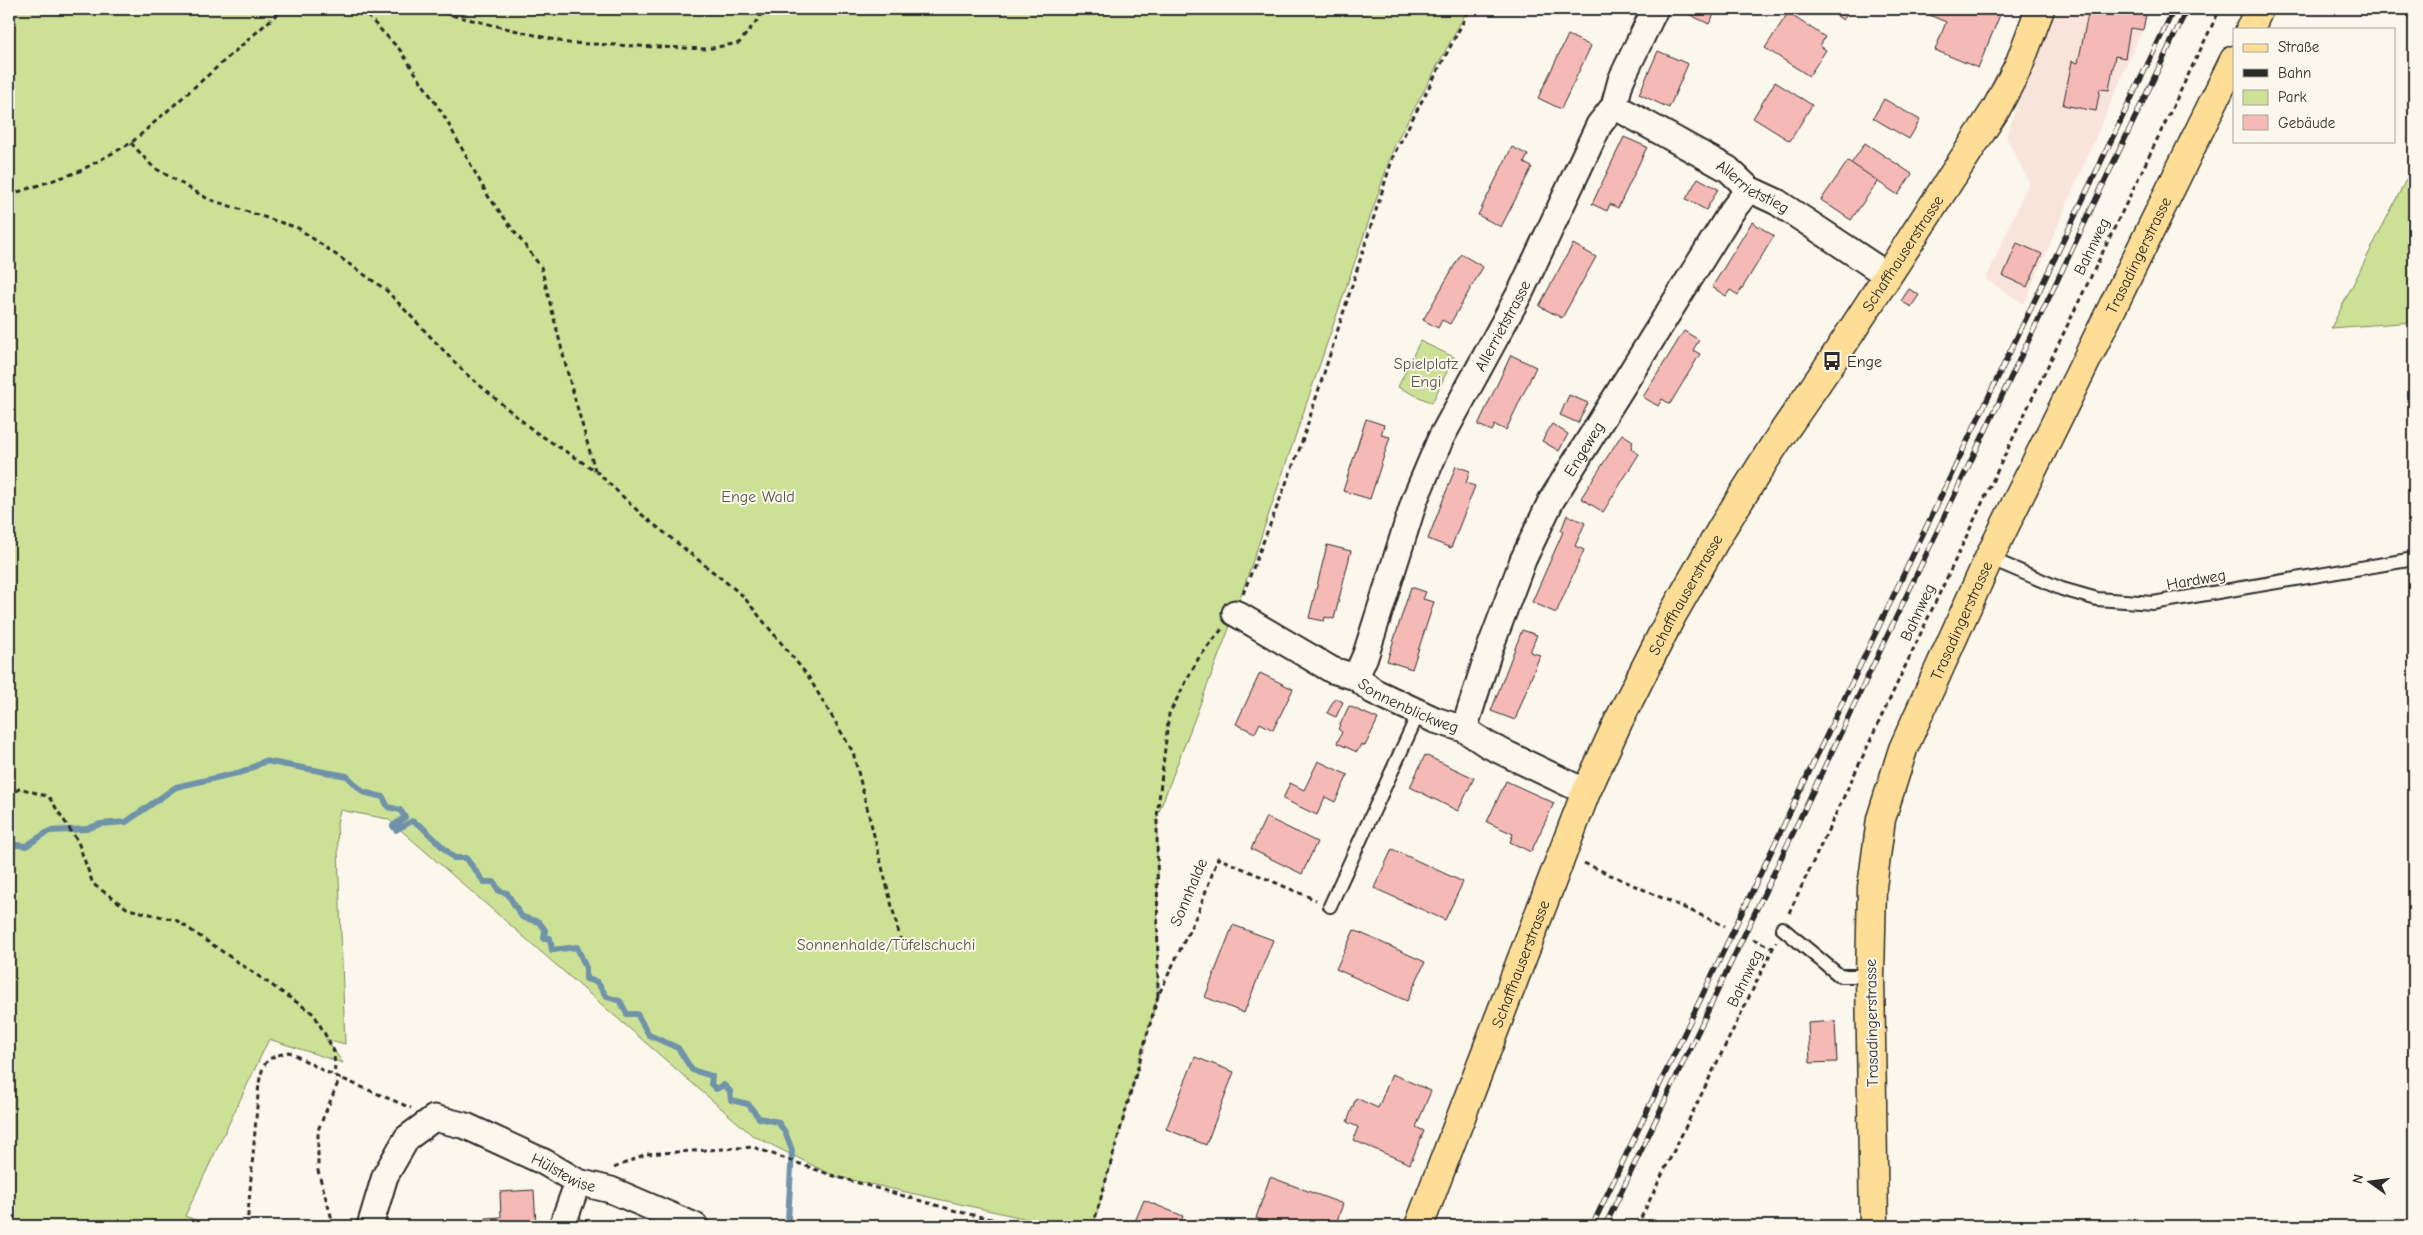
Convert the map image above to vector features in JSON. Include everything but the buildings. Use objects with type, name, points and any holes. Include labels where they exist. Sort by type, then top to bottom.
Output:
[{"type":"main road","name":"Schaffhauserstrasse","points":[[1419,1226],[1586,792],[1618,722],[1666,626],[1717,536],[1774,444],[1996,109],[2019,65],[2040,9]]},
{"type":"main road","points":[[2250,28],[2260,9]]},
{"type":"main road","name":"Trasadingerstrasse","points":[[1874,1226],[1870,976],[1872,887],[1881,818],[1903,749],[1989,558],[2233,62]]},
{"type":"street","name":"Allerrietstrasse","points":[[1356,676],[1366,654],[1415,499],[1441,438],[1521,291],[1599,125],[1614,106],[1621,80],[1655,9]]},
{"type":"street","name":"Allerrietstieg","points":[[1614,106],[1728,169],[1749,189],[1777,202],[1887,275]]},
{"type":"street","name":"Engeweg","points":[[1464,729],[1490,648],[1523,560],[1551,501],[1721,228],[1749,189]]},
{"type":"street","name":"Sonnenblickweg","points":[[1235,613],[1332,670],[1356,676],[1373,691],[1419,712],[1464,729],[1488,745],[1586,792]]},
{"type":"street","name":"Hülstewise","points":[[434,1118],[466,1126],[544,1162],[578,1182],[611,1190],[695,1226]]},
{"type":"street","points":[[370,1226],[385,1176],[407,1138],[434,1118]]},
{"type":"street","points":[[562,1226],[578,1182]]},
{"type":"lane","name":"Hardweg","points":[[1989,558],[2062,589],[2089,597],[2153,603],[2414,559]]},
{"type":"lane","points":[[1330,906],[1419,712]]},
{"type":"lane","points":[[1782,928],[1840,976],[1870,976]]},
{"type":"path","points":[[9,195],[78,172],[131,143],[283,9]]},
{"type":"path","points":[[361,9],[400,50],[444,116],[488,196],[541,267],[569,378],[596,470]]},
{"type":"path","points":[[426,9],[568,44],[706,48],[739,43],[760,18],[762,9]]},
{"type":"path","points":[[1158,996],[1157,817],[1169,714],[1198,659],[1235,613],[1301,446],[1394,154],[1470,9]]},
{"type":"path","name":"Bahnweg","points":[[1637,1226],[1773,948],[1996,472],[2220,9]]},
{"type":"path","points":[[131,143],[153,167],[208,199],[298,228],[386,290],[465,373],[534,431],[596,470],[642,514],[742,595],[808,676],[854,752],[901,942]]},
{"type":"path","points":[[9,797],[20,788],[49,796],[78,842],[93,884],[128,909],[176,920],[314,1014],[334,1050],[335,1076]]},
{"type":"path","points":[[1561,853],[1725,926]]},
{"type":"path","name":"Sonnhalde","points":[[1093,1226],[1158,996],[1198,910],[1218,858],[1330,906]]},
{"type":"path","points":[[1753,939],[1773,948]]},
{"type":"path","points":[[247,1226],[263,1064],[272,1056],[289,1052],[335,1076],[434,1118]]},
{"type":"path","points":[[334,1226],[318,1171],[318,1130],[340,1078]]},
{"type":"path","points":[[578,1182],[646,1154],[753,1147],[834,1176],[960,1212],[1022,1226]]},
{"type":"shaded area","points":[[2051,9],[2151,9],[2024,304],[1986,279],[2029,182],[2006,137]]},
{"type":"green space","name":"Enge Wald","points":[[9,9],[1468,9],[1395,144],[1235,613],[1157,817],[1158,996],[1093,1226],[1059,1226],[834,1176],[752,1135],[388,819],[340,810],[337,823],[345,1044],[326,1039],[343,1063],[269,1039],[185,1216],[210,1226],[9,1226]]},
{"type":"green space","points":[[2414,164],[2414,322],[2331,328]]},
{"type":"green space","name":"Spielplatz Engi","points":[[1420,341],[1454,357],[1432,403],[1398,387]]},
{"type":"waterway","points":[[9,844],[26,846],[49,831],[87,829],[100,824],[126,822],[176,787],[246,771],[265,761],[347,776],[363,792],[383,797],[388,807],[400,810],[405,817],[393,826],[396,830],[412,821],[421,826],[454,858],[466,858],[484,882],[494,882],[499,891],[507,893],[522,917],[539,922],[545,930],[544,939],[550,938],[552,950],[577,947],[586,968],[586,979],[597,982],[607,997],[620,1001],[627,1014],[637,1014],[649,1035],[678,1048],[692,1070],[712,1076],[711,1084],[716,1089],[724,1085],[730,1091],[731,1100],[748,1104],[759,1118],[778,1122],[785,1132],[792,1150],[788,1220]]},
{"type":"railway","points":[[1592,1226],[2174,9]]},
{"type":"railway","points":[[1605,1226],[2187,9]]},
{"type":"place","name":"Enge","points":[[1832,361]]},
{"type":"park label","name":"Sonnenhalde/Tüfelschuchi","points":[[886,944]]}]
